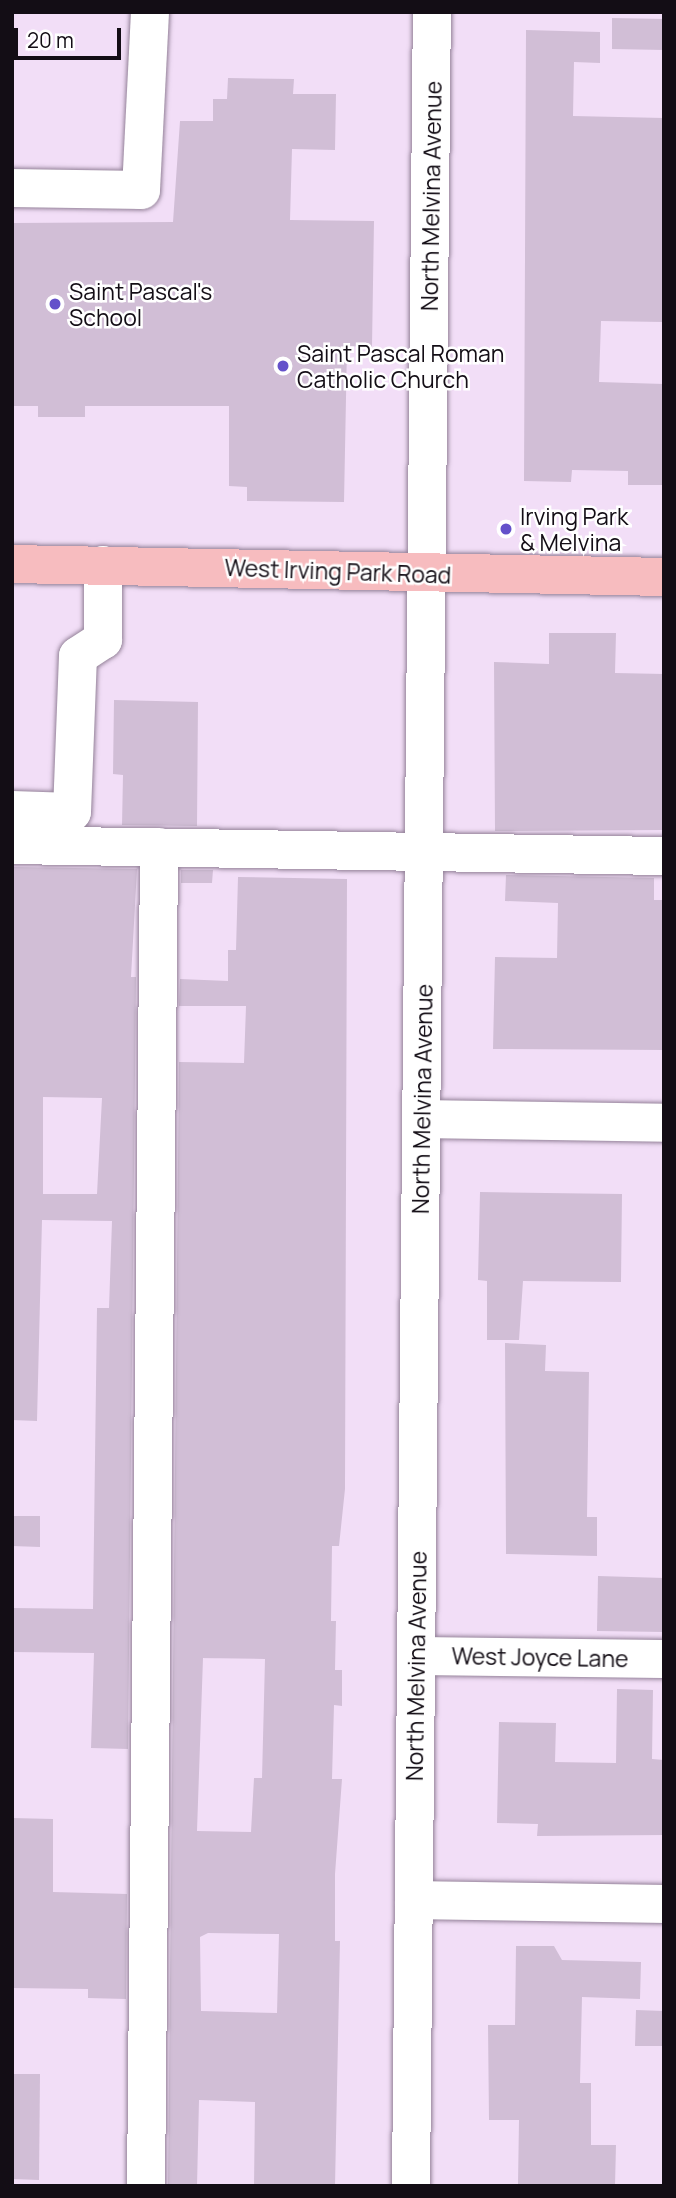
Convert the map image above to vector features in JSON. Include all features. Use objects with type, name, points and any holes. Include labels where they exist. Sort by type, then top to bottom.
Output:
[{"type":"main road","name":"West Irving Park Road","points":[[12,564],[664,578]]},
{"type":"street","points":[[12,188],[141,190],[150,12]]},
{"type":"street","name":"North Melvina Avenue","points":[[411,2186],[432,12]]},
{"type":"street","points":[[71,829],[78,656],[103,640],[103,565]]},
{"type":"street","points":[[12,810],[71,829],[159,847],[664,856]]},
{"type":"street","points":[[12,845],[71,829]]},
{"type":"street","points":[[146,2186],[159,847]]},
{"type":"street","points":[[422,1119],[664,1123]]},
{"type":"street","name":"West Joyce Lane","points":[[417,1656],[664,1659]]},
{"type":"street","points":[[414,1900],[664,1904]]},
{"type":"building","points":[[612,18],[664,19],[664,50],[612,49]]},
{"type":"building","points":[[526,30],[600,32],[600,63],[574,62],[573,116],[664,118],[664,322],[601,321],[599,382],[664,384],[664,485],[628,485],[628,471],[572,470],[571,482],[524,481]]},
{"type":"building","points":[[228,78],[294,79],[293,94],[336,94],[335,150],[292,149],[290,220],[374,221],[372,347],[347,346],[344,502],[247,501],[247,487],[229,486],[229,406],[85,406],[85,417],[38,417],[38,406],[12,406],[12,223],[173,222],[180,121],[213,121],[213,99],[227,99]]},
{"type":"building","points":[[549,633],[616,633],[615,673],[664,674],[664,830],[495,831],[494,662],[549,664]]},
{"type":"building","points":[[114,700],[198,702],[197,826],[122,825],[123,775],[113,774]]},
{"type":"building","points":[[12,867],[137,869],[131,977],[136,977],[128,1749],[91,1748],[94,1653],[12,1652],[12,1608],[93,1609],[97,1308],[109,1308],[112,1221],[42,1220],[37,1421],[12,1420]],"holes":[[[43,1097],[102,1098],[97,1194],[43,1194]]]},
{"type":"building","points":[[181,870],[213,870],[212,883],[181,883]]},
{"type":"building","points":[[506,875],[654,878],[654,900],[664,900],[664,1050],[493,1049],[495,957],[557,958],[558,903],[505,901]]},
{"type":"building","points":[[238,877],[347,879],[345,1489],[339,1546],[332,1546],[331,1621],[336,1621],[335,1670],[342,1670],[342,1706],[334,1705],[332,1779],[342,1779],[335,1874],[335,1941],[340,1941],[335,2186],[254,2186],[255,2102],[199,2100],[197,2186],[168,2186],[179,1062],[244,1063],[246,1006],[179,1006],[180,979],[228,981],[228,950],[236,950]],"holes":[[[203,1658],[265,1659],[262,1778],[254,1778],[251,1832],[197,1831]],[[208,1933],[279,1934],[277,2013],[201,2011],[200,1937]]]},
{"type":"building","points":[[480,1192],[622,1194],[621,1282],[523,1281],[519,1340],[487,1340],[487,1281],[478,1280]]},
{"type":"building","points":[[505,1343],[546,1345],[545,1371],[589,1372],[587,1517],[597,1517],[597,1556],[506,1554]]},
{"type":"building","points":[[12,1516],[40,1516],[40,1547],[12,1546]]},
{"type":"building","points":[[598,1576],[664,1578],[664,1632],[597,1631]]},
{"type":"building","points":[[617,1689],[653,1690],[652,1759],[664,1760],[664,1835],[537,1836],[538,1824],[497,1823],[499,1722],[556,1723],[555,1762],[616,1763]]},
{"type":"building","points":[[12,1818],[53,1819],[53,1892],[127,1894],[126,1999],[88,1998],[88,1989],[12,1988]]},
{"type":"building","points":[[516,1946],[554,1946],[562,1960],[641,1962],[640,1999],[582,1997],[580,2083],[591,2083],[591,2145],[616,2145],[615,2186],[518,2184],[519,2120],[489,2120],[488,2025],[515,2025]]},
{"type":"building","points":[[636,2010],[664,2011],[664,2046],[635,2046]]},
{"type":"building","points":[[12,2074],[40,2074],[39,2180],[12,2179]]},
{"type":"place","name":"Saint Pascal's School","points":[[55,304]]},
{"type":"place","name":"Saint Pascal Roman Catholic Church","points":[[283,366]]},
{"type":"place","name":"Irving Park & Melvina","points":[[506,529]]}]
